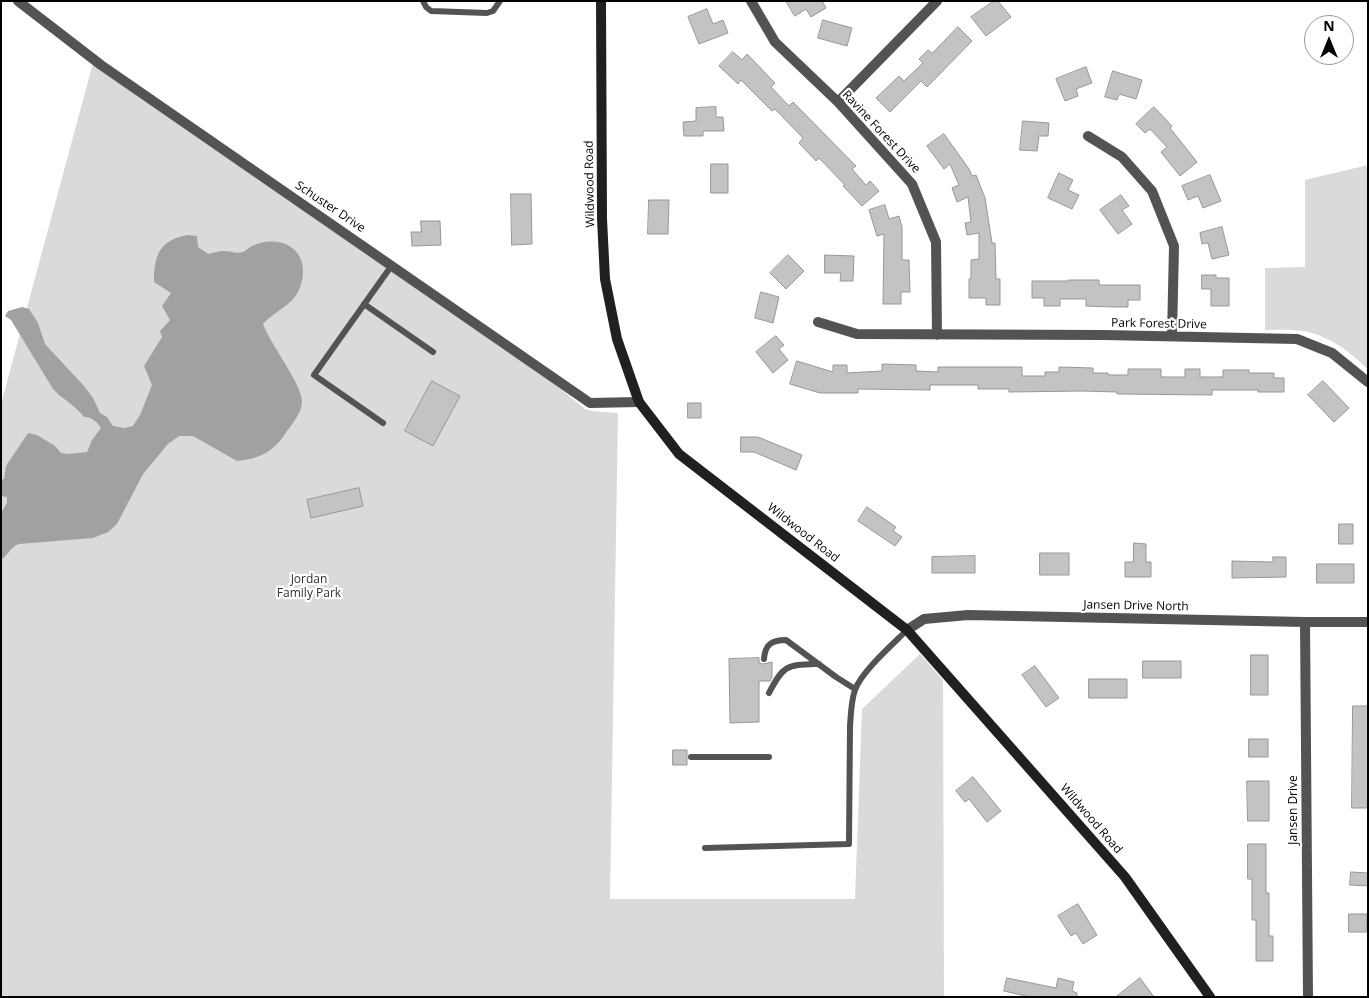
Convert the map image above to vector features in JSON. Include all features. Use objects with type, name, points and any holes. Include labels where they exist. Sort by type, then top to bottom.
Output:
[{"type":"street","name":"Schuster Drive","points":[[18,1],[101,65],[590,403],[639,402]]},
{"type":"street","name":"Wildwood Road","points":[[601,1],[602,219],[605,279],[617,339],[639,402],[679,454],[907,630],[1125,877],[1210,997]]},
{"type":"street","name":"Ravine Forest Drive","points":[[751,1],[775,42],[838,102],[912,184],[936,242],[937,335]]},
{"type":"street","points":[[838,102],[937,1]]},
{"type":"street","points":[[1088,136],[1122,157],[1152,191],[1174,246],[1172,336]]},
{"type":"street","name":"Park Forest Drive","points":[[818,322],[857,334],[1172,336],[1296,339],[1332,353],[1368,382]]},
{"type":"street","name":"Jansen Drive North","points":[[907,630],[924,619],[968,615],[1368,622]]},
{"type":"street","name":"Jansen Drive","points":[[1305,622],[1308,997]]},
{"type":"lane","points":[[422,1],[426,8],[431,11],[487,13],[493,11],[500,1]]},
{"type":"lane","points":[[383,424],[314,375],[392,265]]},
{"type":"lane","points":[[364,304],[433,352]]},
{"type":"lane","points":[[705,848],[849,844],[851,706],[855,689],[871,667],[907,630]]},
{"type":"lane","points":[[764,659],[769,643],[777,640],[786,640],[855,689]]},
{"type":"lane","points":[[769,693],[779,673],[787,668],[800,664],[819,664]]},
{"type":"lane","points":[[691,757],[769,757]]},
{"type":"green space","name":"Jordan Family Park","points":[[93,63],[552,382],[585,409],[618,413],[610,899],[855,899],[862,709],[920,654],[943,680],[944,997],[1,997],[1,404]]},
{"type":"green space","points":[[1368,165],[1368,370],[1341,346],[1325,338],[1298,330],[1265,330],[1265,268],[1305,267],[1305,180]]},
{"type":"shaded area","points":[[197,236],[198,247],[208,254],[224,251],[241,253],[252,246],[264,242],[276,242],[286,244],[294,249],[300,257],[303,266],[303,277],[296,296],[263,324],[298,387],[302,403],[298,415],[276,446],[265,454],[245,460],[237,461],[193,436],[179,436],[168,444],[143,474],[117,524],[108,532],[93,538],[19,544],[1,560],[1,513],[7,503],[7,497],[1,496],[1,480],[4,479],[6,466],[28,433],[37,435],[55,446],[61,453],[68,454],[87,452],[92,440],[101,428],[94,420],[84,417],[53,389],[11,320],[5,316],[8,311],[22,307],[29,309],[38,323],[45,344],[84,386],[93,398],[100,413],[107,417],[113,426],[124,428],[133,426],[140,415],[152,385],[144,366],[162,337],[160,331],[170,320],[162,306],[171,293],[154,282],[157,256],[165,245],[178,237]]},
{"type":"building","points":[[786,1],[822,1],[826,8],[811,17],[806,9],[795,16]]},
{"type":"building","points":[[994,1],[998,1],[1011,17],[986,36],[971,17]]},
{"type":"building","points":[[707,9],[713,24],[723,20],[728,33],[699,44],[688,17]]},
{"type":"building","points":[[823,20],[852,28],[847,46],[818,38]]},
{"type":"building","points":[[958,27],[972,41],[927,87],[921,81],[890,112],[876,98],[899,76],[904,81],[923,63],[919,59],[928,50],[932,53]]},
{"type":"building","points":[[733,52],[742,60],[747,54],[775,83],[771,87],[789,106],[793,102],[856,166],[852,169],[866,185],[870,181],[879,191],[862,206],[819,158],[816,161],[799,143],[803,138],[775,109],[772,111],[741,80],[738,84],[719,66]]},
{"type":"building","points":[[1086,67],[1092,83],[1076,89],[1078,96],[1065,101],[1056,79]]},
{"type":"building","points":[[1113,71],[1142,80],[1136,99],[1119,94],[1117,100],[1105,97]]},
{"type":"building","points":[[716,107],[716,117],[723,117],[724,131],[703,131],[703,136],[684,136],[683,122],[696,121],[696,108]]},
{"type":"building","points":[[1154,107],[1172,126],[1170,128],[1197,162],[1180,176],[1161,152],[1167,147],[1150,129],[1145,133],[1136,124]]},
{"type":"building","points":[[1023,121],[1049,123],[1048,136],[1039,136],[1037,151],[1020,150]]},
{"type":"building","points":[[944,134],[972,176],[976,175],[985,198],[992,243],[995,243],[996,279],[1000,279],[1000,305],[986,305],[986,298],[969,298],[971,260],[979,259],[979,233],[967,235],[965,223],[971,222],[968,197],[957,202],[952,188],[959,185],[950,164],[944,169],[927,146]]},
{"type":"building","points":[[711,164],[728,164],[728,193],[711,193]]},
{"type":"building","points":[[1059,173],[1073,180],[1068,190],[1079,195],[1072,209],[1048,198]]},
{"type":"building","points":[[1210,175],[1221,201],[1203,208],[1198,196],[1188,200],[1182,186]]},
{"type":"building","points":[[511,194],[531,194],[532,244],[512,245]]},
{"type":"building","points":[[1121,195],[1129,206],[1122,210],[1132,224],[1118,234],[1100,210]]},
{"type":"building","points":[[649,200],[669,200],[668,234],[648,234]]},
{"type":"building","points":[[885,205],[889,219],[899,216],[902,227],[902,260],[909,260],[910,292],[901,292],[901,304],[883,304],[884,234],[877,236],[869,210]]},
{"type":"building","points":[[421,221],[440,221],[441,245],[412,246],[411,232],[421,232]]},
{"type":"building","points":[[1222,227],[1229,255],[1212,259],[1208,243],[1202,244],[1200,233]]},
{"type":"building","points":[[788,255],[804,271],[786,289],[770,273]]},
{"type":"building","points":[[825,255],[854,256],[853,281],[840,281],[841,273],[825,273]]},
{"type":"building","points":[[1202,275],[1216,275],[1216,278],[1229,278],[1229,306],[1211,306],[1211,289],[1202,289]]},
{"type":"building","points":[[1099,280],[1099,285],[1140,285],[1140,300],[1128,300],[1128,307],[1086,306],[1086,299],[1060,299],[1060,306],[1044,306],[1044,298],[1032,298],[1032,281]]},
{"type":"building","points":[[761,292],[779,297],[773,323],[755,318]]},
{"type":"building","points":[[776,336],[784,345],[779,349],[788,360],[773,373],[756,352]]},
{"type":"building","points":[[797,361],[833,372],[833,365],[847,365],[847,373],[882,371],[882,364],[916,365],[916,371],[938,372],[938,367],[1022,367],[1022,376],[1045,376],[1045,372],[1059,372],[1059,367],[1093,368],[1093,373],[1108,373],[1108,375],[1128,375],[1128,369],[1161,369],[1161,377],[1185,377],[1185,369],[1200,369],[1200,377],[1223,377],[1223,370],[1249,370],[1249,373],[1274,373],[1274,378],[1284,378],[1284,392],[1212,390],[1212,395],[1117,394],[1117,392],[1082,391],[1009,392],[1009,389],[978,389],[978,385],[930,385],[930,390],[858,389],[858,393],[820,393],[790,384]]},
{"type":"building","points":[[432,381],[460,396],[433,446],[405,431]]},
{"type":"building","points":[[1323,381],[1349,408],[1334,422],[1308,395]]},
{"type":"building","points":[[688,403],[701,403],[701,418],[688,418]]},
{"type":"building","points":[[741,437],[758,437],[802,455],[796,470],[754,452],[741,452]]},
{"type":"building","points":[[359,488],[363,506],[311,518],[307,500]]},
{"type":"building","points":[[867,507],[896,527],[893,531],[902,537],[895,546],[858,521]]},
{"type":"building","points":[[1339,524],[1353,524],[1353,544],[1339,544]]},
{"type":"building","points":[[1134,543],[1146,544],[1146,562],[1151,562],[1151,577],[1125,577],[1125,562],[1133,562]]},
{"type":"building","points":[[1040,553],[1069,553],[1069,575],[1040,575]]},
{"type":"building","points":[[975,556],[975,573],[932,573],[932,557]]},
{"type":"building","points":[[1273,557],[1286,557],[1286,577],[1232,578],[1232,561],[1273,562]]},
{"type":"building","points":[[1317,564],[1354,564],[1354,583],[1317,583]]},
{"type":"building","points":[[1251,655],[1268,655],[1268,695],[1251,695]]},
{"type":"building","points":[[759,658],[759,663],[772,662],[772,677],[770,681],[759,681],[759,722],[730,723],[729,659]]},
{"type":"building","points":[[1143,661],[1181,661],[1181,678],[1143,678]]},
{"type":"building","points":[[1035,666],[1059,698],[1046,707],[1022,675]]},
{"type":"building","points":[[1089,679],[1127,679],[1127,698],[1089,698]]},
{"type":"building","points":[[1353,706],[1368,706],[1368,808],[1352,808]]},
{"type":"building","points":[[1249,739],[1268,739],[1268,757],[1249,757]]},
{"type":"building","points":[[673,750],[687,750],[687,765],[673,765]]},
{"type":"building","points":[[973,777],[1001,811],[987,822],[969,799],[965,802],[956,791]]},
{"type":"building","points":[[1247,781],[1269,781],[1269,821],[1248,821]]},
{"type":"building","points":[[1248,844],[1266,844],[1266,893],[1269,893],[1269,936],[1273,936],[1273,961],[1256,961],[1256,920],[1252,920],[1252,879],[1248,879]]},
{"type":"building","points":[[1351,872],[1368,873],[1368,886],[1350,885]]},
{"type":"building","points":[[1078,904],[1097,935],[1083,944],[1076,933],[1071,936],[1058,916]]},
{"type":"building","points":[[1349,914],[1367,914],[1367,932],[1349,932]]},
{"type":"building","points":[[1007,978],[1056,988],[1058,978],[1074,982],[1072,991],[1077,993],[1077,997],[1030,997],[1004,991]]},
{"type":"building","points":[[1140,978],[1154,997],[1116,997]]}]
